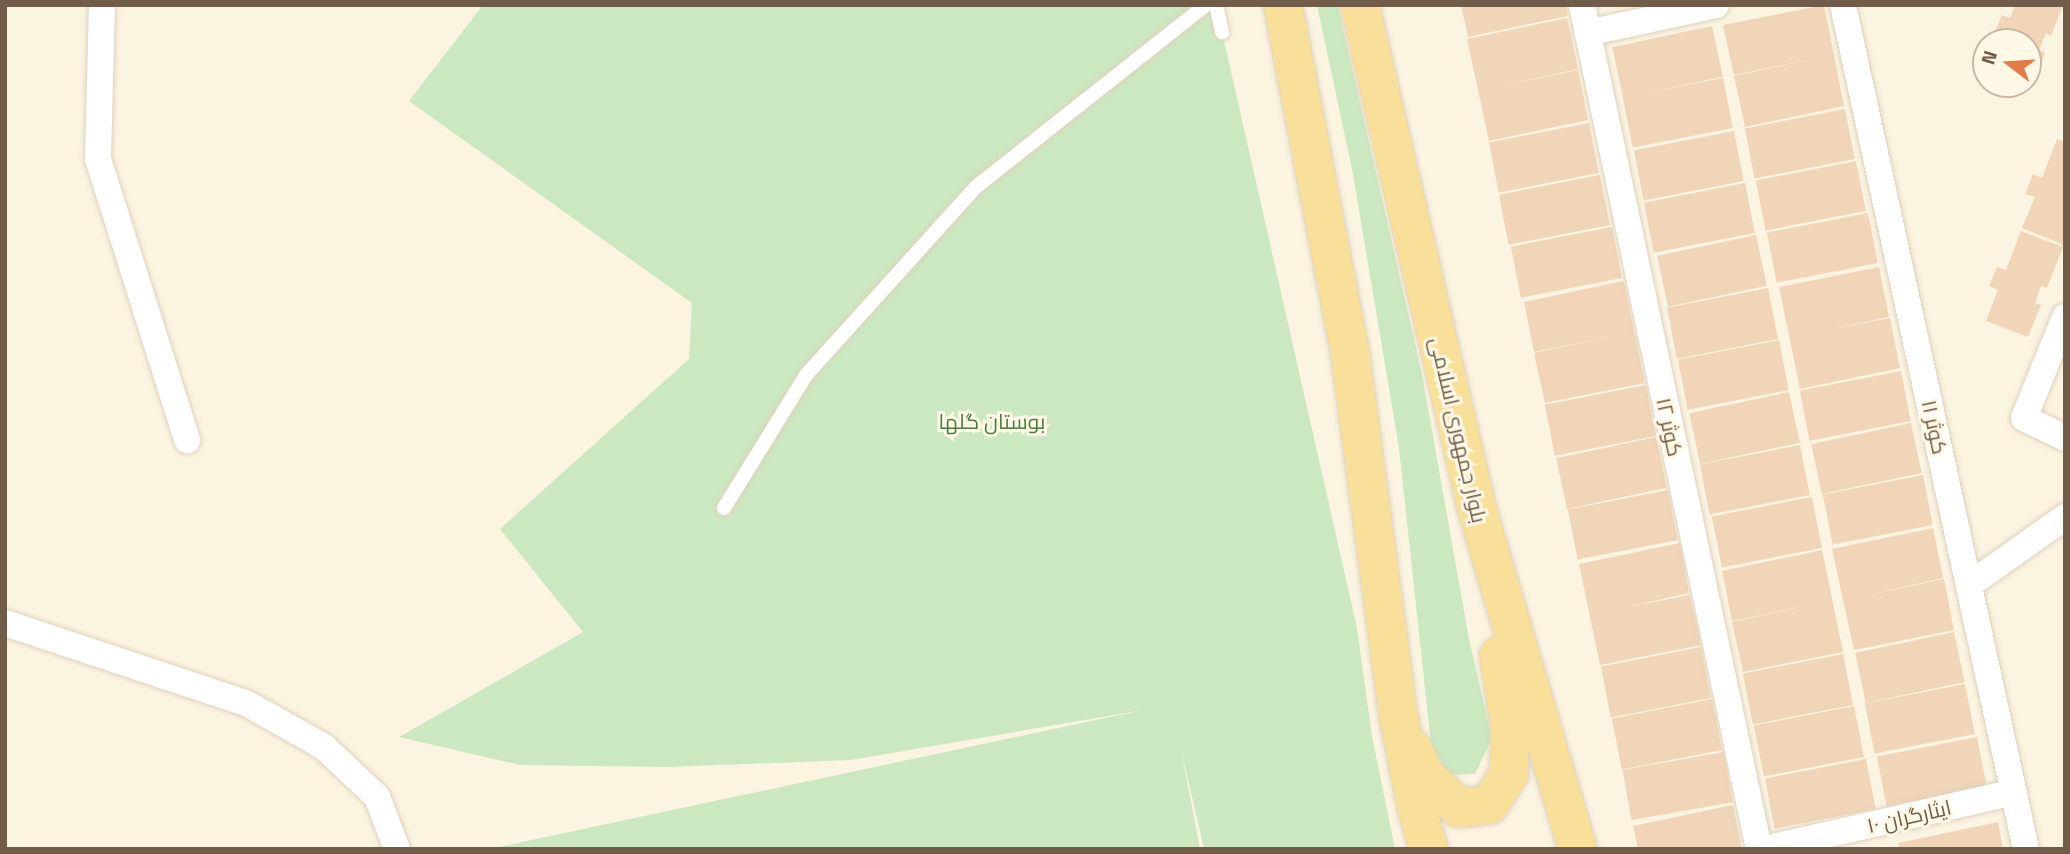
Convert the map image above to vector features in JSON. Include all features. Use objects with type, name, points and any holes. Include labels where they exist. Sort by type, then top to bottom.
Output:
[{"type":"main road","points":[[1283,5],[1350,353],[1399,719],[1429,849]]},
{"type":"main road","name":"بلوار جمهوری اسلامی","points":[[1360,5],[1477,509],[1577,849]]},
{"type":"main road","points":[[1399,719],[1424,775],[1459,808],[1489,805],[1509,774],[1510,725],[1477,509]]},
{"type":"street","points":[[102,5],[99,159],[187,440]]},
{"type":"street","name":"کوثر ۱۲","points":[[1581,5],[1762,849]]},
{"type":"street","points":[[1587,33],[1716,5]]},
{"type":"street","name":"کوثر ۱۱","points":[[1843,5],[2026,849]]},
{"type":"street","points":[[2065,317],[2024,418],[2065,438]]},
{"type":"street","points":[[1969,584],[2065,517]]},
{"type":"street","points":[[5,623],[246,702],[324,747],[377,797],[397,849]]},
{"type":"street","name":"ایثارگران ۱۰","points":[[1762,849],[2014,792]]},
{"type":"lane","points":[[724,508],[806,375],[976,187],[1206,5]]},
{"type":"lane","points":[[1216,5],[1222,32]]},
{"type":"green space","name":"بوستان گلها","points":[[483,5],[1216,5],[1357,628],[1372,736],[1395,849],[1204,849],[1181,749],[1200,849],[489,849],[1143,710],[851,760],[668,767],[520,765],[399,737],[583,632],[500,529],[689,359],[692,303],[409,101]]},
{"type":"green space","points":[[1317,5],[1338,5],[1422,374],[1469,639],[1492,738],[1475,774],[1448,775],[1431,744],[1399,448],[1353,174]]},
{"type":"building","points":[[1461,5],[1566,5],[1568,16],[1468,37]]},
{"type":"building","points":[[1824,5],[1844,106],[1745,127],[1734,76],[1812,59],[1734,75],[1723,25]]},
{"type":"building","points":[[2015,5],[2063,5],[2051,36],[2046,33],[2042,43],[2042,28],[1997,28],[2002,15],[2010,18]]},
{"type":"building","points":[[1567,18],[1578,69],[1482,90],[1578,70],[1588,120],[1489,141],[1467,39]]},
{"type":"building","points":[[1712,26],[1723,77],[1623,98],[1612,47]]},
{"type":"building","points":[[1723,78],[1733,128],[1633,148],[1623,97]]},
{"type":"building","points":[[1845,109],[1855,159],[1755,179],[1745,128]]},
{"type":"building","points":[[1589,123],[1599,173],[1499,193],[1489,142]]},
{"type":"building","points":[[1734,131],[1744,181],[1644,201],[1634,150]]},
{"type":"building","points":[[2057,139],[2065,142],[2064,245],[2022,228],[2035,197],[2025,194],[2033,174],[2042,178]]},
{"type":"building","points":[[1856,161],[1866,211],[1766,231],[1756,180]]},
{"type":"building","points":[[1600,175],[1610,225],[1509,245],[1499,195]]},
{"type":"building","points":[[1745,183],[1755,233],[1654,253],[1644,203]]},
{"type":"building","points":[[1868,213],[1878,263],[1777,283],[1767,233]]},
{"type":"building","points":[[1612,227],[1622,278],[1521,298],[1511,247]]},
{"type":"building","points":[[2021,231],[2063,247],[2047,288],[2041,286],[2035,303],[2041,305],[2028,337],[1986,321],[1998,290],[1989,286],[1997,267],[2006,270]]},
{"type":"building","points":[[1756,235],[1767,286],[1668,307],[1657,256]]},
{"type":"building","points":[[1879,267],[1889,317],[1827,330],[1890,318],[1900,368],[1800,389],[1779,287]]},
{"type":"building","points":[[1624,281],[1645,383],[1545,403],[1534,353],[1613,336],[1534,352],[1524,302]]},
{"type":"building","points":[[1768,288],[1778,339],[1677,359],[1667,308]]},
{"type":"building","points":[[1779,340],[1789,390],[1688,410],[1678,360]]},
{"type":"building","points":[[1901,371],[1911,421],[1810,441],[1800,391]]},
{"type":"building","points":[[1646,385],[1656,436],[1555,456],[1545,405]]},
{"type":"building","points":[[1789,392],[1800,443],[1700,464],[1689,413]]},
{"type":"building","points":[[1911,423],[1922,473],[1822,494],[1811,444]]},
{"type":"building","points":[[1656,437],[1667,488],[1567,509],[1556,458]]},
{"type":"building","points":[[1800,445],[1810,495],[1710,515],[1700,464]]},
{"type":"building","points":[[1923,475],[1933,525],[1833,545],[1823,494]]},
{"type":"building","points":[[1668,490],[1678,540],[1578,560],[1568,509]]},
{"type":"building","points":[[1812,497],[1822,548],[1722,568],[1712,516]]},
{"type":"building","points":[[1933,528],[1943,578],[1865,596],[1944,579],[1954,630],[1854,650],[1832,549]]},
{"type":"building","points":[[1680,543],[1689,593],[1627,607],[1690,595],[1701,645],[1600,665],[1579,564]]},
{"type":"building","points":[[1822,550],[1843,652],[1743,672],[1732,622],[1810,605],[1732,621],[1722,571]]},
{"type":"building","points":[[1954,632],[1965,682],[1866,703],[1855,653]]},
{"type":"building","points":[[1701,647],[1711,698],[1611,718],[1601,666]]},
{"type":"building","points":[[1843,654],[1853,705],[1753,725],[1743,673]]},
{"type":"building","points":[[1965,684],[1975,734],[1875,754],[1865,703]]},
{"type":"building","points":[[1712,699],[1722,750],[1622,770],[1612,718]]},
{"type":"building","points":[[1854,706],[1864,757],[1764,777],[1754,725]]},
{"type":"building","points":[[1977,737],[1987,787],[1887,807],[1877,756]]},
{"type":"building","points":[[1724,752],[1733,802],[1631,820],[1623,770]]},
{"type":"building","points":[[1866,759],[1876,809],[1775,829],[1765,779]]},
{"type":"building","points":[[1733,805],[1742,849],[1638,849],[1633,826]]},
{"type":"building","points":[[1998,822],[2003,849],[1899,849],[1898,843]]}]
